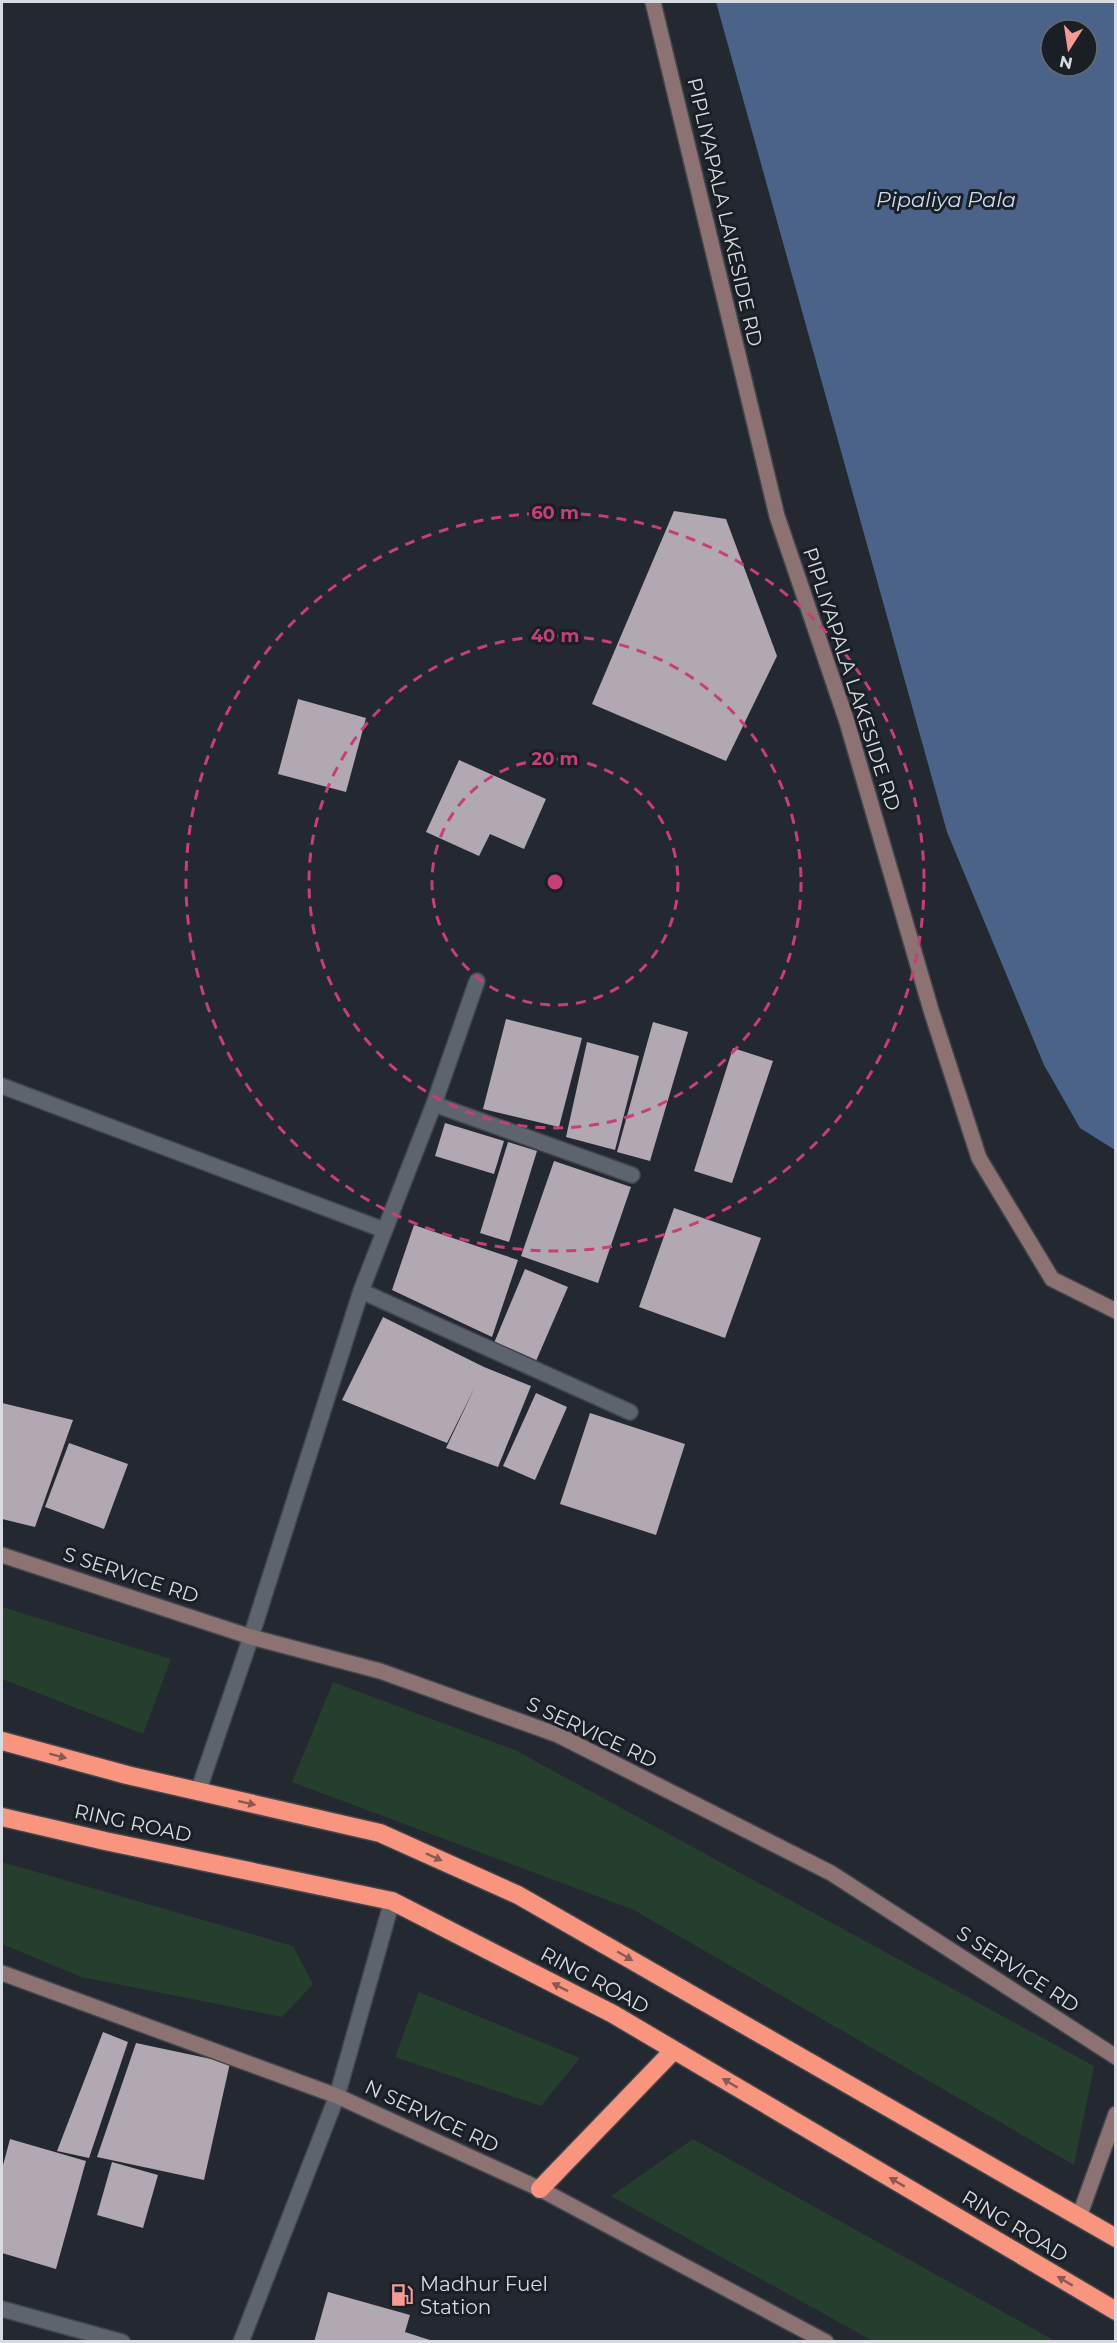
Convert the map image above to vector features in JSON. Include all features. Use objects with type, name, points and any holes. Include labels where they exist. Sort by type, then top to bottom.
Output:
[{"type":"highway","name":"RING ROAD","points":[[2,1741],[128,1775],[380,1833],[518,1895],[1116,2238]]},
{"type":"highway","name":"RING ROAD","points":[[2,1817],[392,1901],[613,2014],[1116,2311]]},
{"type":"highway","points":[[540,2189],[674,2050]]},
{"type":"street","name":"PIPLIYAPALA LAKESIDE RD","points":[[653,2],[777,516],[847,722],[931,1010],[979,1158],[1052,1279],[1116,1311]]},
{"type":"street","points":[[198,1792],[251,1636],[361,1292],[434,1104],[477,981]]},
{"type":"street","points":[[2,1086],[384,1230]]},
{"type":"street","points":[[434,1104],[632,1175]]},
{"type":"street","points":[[361,1292],[630,1412]]},
{"type":"street","name":"S SERVICE RD","points":[[2,1555],[251,1636],[380,1671],[558,1734],[831,1874],[1116,2057]]},
{"type":"street","points":[[241,2342],[337,2096],[392,1901]]},
{"type":"street","name":"N SERVICE RD","points":[[2,1973],[337,2096],[540,2189],[826,2342]]},
{"type":"street","points":[[1079,2217],[1116,2114]]},
{"type":"street","points":[[2,2309],[122,2342]]},
{"type":"green space","points":[[2,1607],[171,1659],[143,1734],[2,1679]]},
{"type":"green space","points":[[333,1682],[515,1750],[1094,2066],[1074,2165],[634,1910],[292,1782]]},
{"type":"green space","points":[[2,1862],[293,1946],[313,1984],[282,2017],[81,1977],[2,1944]]},
{"type":"green space","points":[[419,1992],[580,2058],[541,2106],[395,2057]]},
{"type":"green space","points":[[693,2139],[1055,2341],[873,2341],[611,2196]]},
{"type":"water","name":"Pipaliya Pala","points":[[716,2],[1115,2],[1115,1150],[1080,1128],[1044,1065],[947,832]]},
{"type":"building","points":[[674,511],[726,519],[777,656],[726,761],[592,704]]},
{"type":"building","points":[[298,699],[366,718],[346,792],[278,774]]},
{"type":"building","points":[[459,760],[546,799],[524,849],[490,834],[479,856],[426,832]]},
{"type":"building","points":[[506,1019],[582,1038],[559,1127],[483,1109]]},
{"type":"building","points":[[653,1022],[688,1032],[650,1161],[617,1152]]},
{"type":"building","points":[[587,1042],[639,1056],[615,1150],[566,1137]]},
{"type":"building","points":[[733,1048],[773,1061],[732,1183],[694,1171]]},
{"type":"building","points":[[445,1123],[504,1141],[494,1174],[435,1156]]},
{"type":"building","points":[[508,1142],[537,1151],[509,1242],[480,1233]]},
{"type":"building","points":[[554,1161],[631,1187],[598,1283],[521,1256]]},
{"type":"building","points":[[674,1208],[761,1238],[725,1338],[639,1307]]},
{"type":"building","points":[[414,1225],[518,1260],[492,1337],[392,1290]]},
{"type":"building","points":[[525,1269],[568,1287],[536,1361],[494,1343]]},
{"type":"building","points":[[383,1317],[484,1367],[531,1386],[498,1467],[446,1448],[475,1387],[447,1443],[342,1400]]},
{"type":"building","points":[[536,1393],[567,1407],[535,1480],[503,1466]]},
{"type":"building","points":[[2,1403],[73,1420],[35,1527],[2,1519]]},
{"type":"building","points":[[590,1413],[685,1444],[656,1535],[560,1504]]},
{"type":"building","points":[[69,1443],[128,1464],[104,1529],[45,1507]]},
{"type":"building","points":[[103,2032],[128,2042],[89,2158],[57,2151]]},
{"type":"building","points":[[136,2043],[230,2063],[204,2180],[97,2157]]},
{"type":"building","points":[[10,2139],[86,2161],[56,2269],[2,2253],[2,2169]]},
{"type":"building","points":[[112,2162],[158,2175],[143,2228],[97,2215]]},
{"type":"building","points":[[328,2292],[410,2315],[405,2332],[436,2342],[314,2342]]},
{"type":"place","name":"Madhur Fuel Station","points":[[402,2295]]}]
